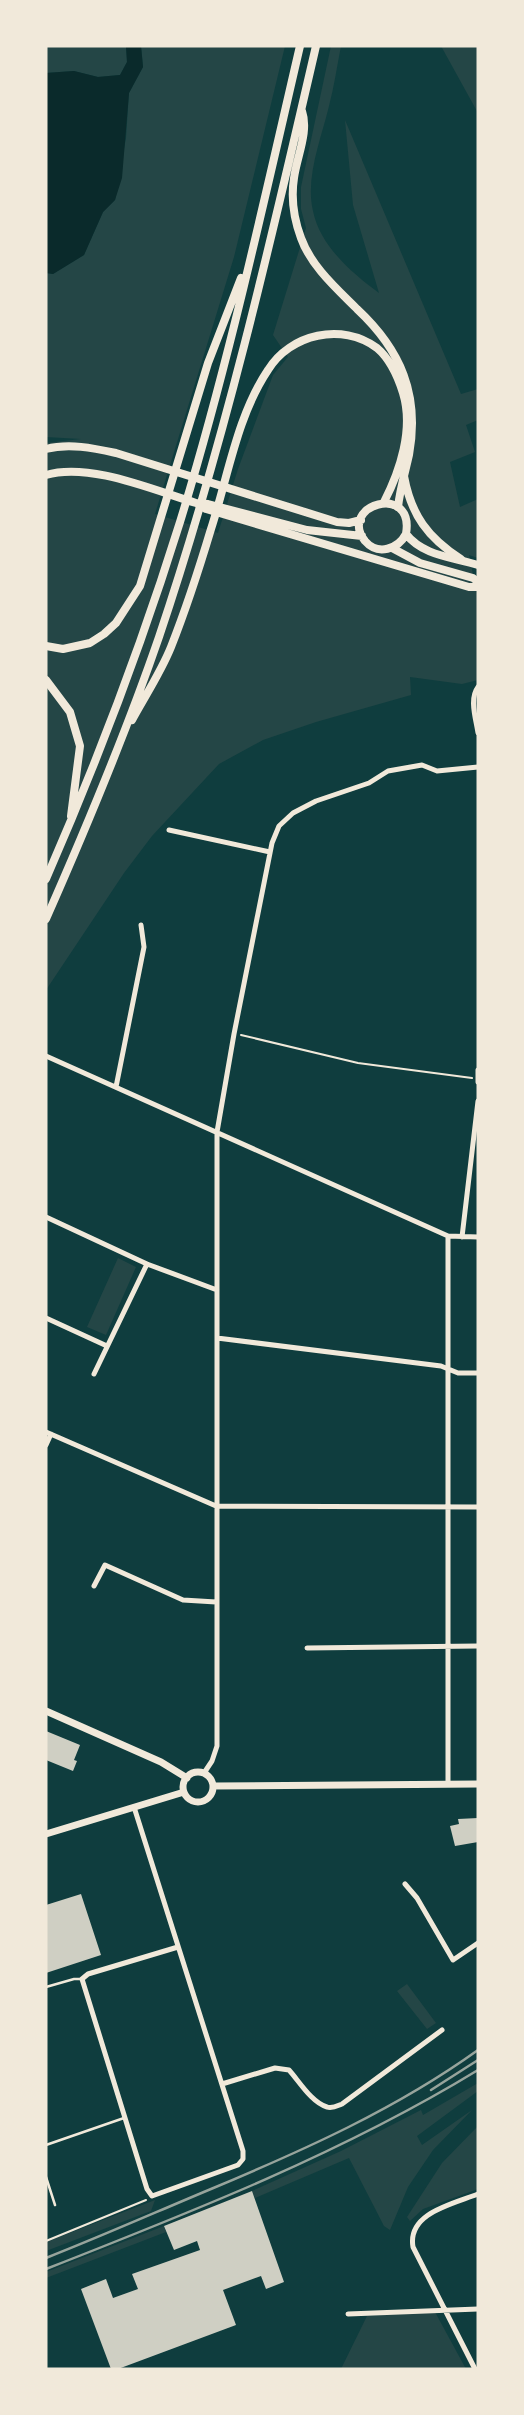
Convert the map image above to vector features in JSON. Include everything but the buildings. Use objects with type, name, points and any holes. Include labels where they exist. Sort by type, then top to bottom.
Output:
[{"type":"main road","points":[[46,879],[119,702],[180,521],[253,248],[300,46]]},
{"type":"main road","points":[[46,919],[118,747],[158,638],[194,526],[267,257],[316,46]]},
{"type":"main road","points":[[301,110],[306,122],[294,179],[294,208],[301,238],[313,262],[387,341],[401,364],[410,394],[413,427],[398,507]]},
{"type":"main road","points":[[46,646],[63,649],[90,643],[116,623],[140,586],[163,516],[208,363],[253,248]]},
{"type":"main road","points":[[118,747],[170,648],[211,531],[247,411],[268,369],[281,354],[297,342],[323,334],[356,337],[377,348],[393,368],[404,395],[407,425],[402,457],[384,502]]},
{"type":"main road","points":[[46,449],[55,447],[85,447],[116,453],[337,522],[350,523],[361,520]]},
{"type":"main road","points":[[46,475],[75,470],[94,473],[196,503],[208,504],[307,530],[362,536]]},
{"type":"main road","points":[[404,473],[412,506],[423,527],[434,540],[461,560]]},
{"type":"main road","points":[[384,502],[398,507],[406,519],[406,534],[403,540],[392,548],[385,550],[371,546],[362,536],[361,520],[363,514],[372,505],[384,502]]},
{"type":"main road","points":[[196,503],[206,510],[469,587],[478,587]]},
{"type":"main road","points":[[406,534],[423,549],[478,565]]},
{"type":"main road","points":[[392,548],[420,563],[473,578],[478,582]]},
{"type":"main road","points":[[46,680],[70,712],[80,746],[69,827]]},
{"type":"main road","points":[[46,1711],[161,1762],[187,1778]]},
{"type":"main road","points":[[194,1773],[204,1774],[210,1778],[213,1786],[211,1795],[200,1802],[189,1799],[184,1792],[187,1778],[194,1773]]},
{"type":"main road","points":[[213,1786],[478,1784]]},
{"type":"main road","points":[[46,1834],[184,1792]]},
{"type":"street","points":[[478,687],[474,692],[473,700],[478,733]]},
{"type":"street","points":[[204,1774],[212,1762],[217,1746],[217,1132],[234,1034],[270,852],[278,826],[293,812],[316,801],[368,783],[388,771],[422,765],[437,771],[478,767]]},
{"type":"street","points":[[170,830],[270,852]]},
{"type":"street","points":[[116,1087],[144,947],[141,925]]},
{"type":"street","points":[[46,1056],[448,1236],[478,1237]]},
{"type":"street","points":[[478,1070],[478,1082]]},
{"type":"street","points":[[462,1237],[478,1101]]},
{"type":"street","points":[[46,1217],[147,1264],[217,1290]]},
{"type":"street","points":[[448,1236],[448,1784]]},
{"type":"street","points":[[94,1374],[147,1264]]},
{"type":"street","points":[[46,1318],[107,1346]]},
{"type":"street","points":[[217,1338],[432,1365],[458,1373],[478,1373]]},
{"type":"street","points":[[46,1445],[49,1433],[216,1506],[478,1506]]},
{"type":"street","points":[[94,1586],[105,1565],[183,1600],[216,1602]]},
{"type":"street","points":[[308,1648],[478,1646]]},
{"type":"street","points":[[134,1807],[243,2150],[243,2159],[238,2165],[152,2196],[147,2189],[124,2118],[82,1979],[88,1974],[178,1947]]},
{"type":"street","points":[[405,1884],[417,1898],[453,1960],[478,1943]]},
{"type":"street","points":[[222,2084],[275,2068],[283,2068],[289,2070],[317,2102],[326,2107],[334,2108],[442,2030]]},
{"type":"street","points":[[475,2369],[414,2247],[413,2229],[433,2212],[478,2194]]},
{"type":"street","points":[[348,2314],[478,2309]]},
{"type":"lane","points":[[46,1987],[74,1979],[82,1979]]},
{"type":"lane","points":[[46,2145],[124,2118]]},
{"type":"lane","points":[[46,2177],[55,2206]]},
{"type":"path","points":[[234,1034],[358,1062],[477,1078]]},
{"type":"path","points":[[46,2241],[152,2196]]},
{"type":"shaded area","points":[[46,46],[126,46],[127,62],[120,75],[98,77],[74,71],[46,73]]},
{"type":"shaded area","points":[[126,46],[141,46],[143,67],[129,93],[122,178],[115,200],[103,212],[84,255],[53,274],[46,273],[46,73],[74,71],[98,77],[120,75],[127,62]]},
{"type":"shaded area","points":[[141,46],[285,46],[234,257],[155,514],[218,533],[238,469],[273,375],[288,357],[273,335],[306,228],[301,209],[301,187],[331,46],[341,46],[331,99],[312,172],[311,198],[313,211],[322,236],[338,258],[379,293],[353,205],[345,120],[461,394],[478,389],[478,420],[466,425],[475,452],[450,462],[460,507],[478,499],[478,558],[469,555],[478,599],[478,680],[462,684],[410,677],[411,695],[316,722],[263,740],[219,764],[152,836],[124,873],[46,990],[46,443],[81,439],[46,437],[46,273],[53,274],[84,255],[103,212],[115,200],[126,138],[129,93],[143,67]]},
{"type":"shaded area","points":[[441,46],[478,46],[478,113]]},
{"type":"shaded area","points":[[118,1258],[136,1267],[106,1335],[87,1327]]},
{"type":"shaded area","points":[[407,1984],[436,2023],[427,2029],[397,1991]]},
{"type":"shaded area","points":[[478,2083],[478,2091],[417,2136],[422,2145],[472,2110],[433,2150],[408,2187],[390,2230],[384,2226],[349,2158],[255,2198],[252,2191],[341,2151],[421,2110],[423,2115]]},
{"type":"shaded area","points":[[478,2126],[478,2189],[423,2209],[410,2221],[407,2217],[442,2163]]},
{"type":"shaded area","points":[[155,2200],[151,2211],[46,2251],[46,2242]]},
{"type":"shaded area","points":[[164,2226],[166,2232],[46,2278],[46,2272]]},
{"type":"shaded area","points":[[435,2312],[466,2369],[341,2369],[367,2316]]},
{"type":"railway","points":[[46,2258],[246,2174],[349,2127],[415,2091],[478,2050]]},
{"type":"railway","points":[[431,2090],[478,2060]]},
{"type":"railway","points":[[46,2269],[157,2225],[321,2154],[374,2128],[478,2070]]}]
